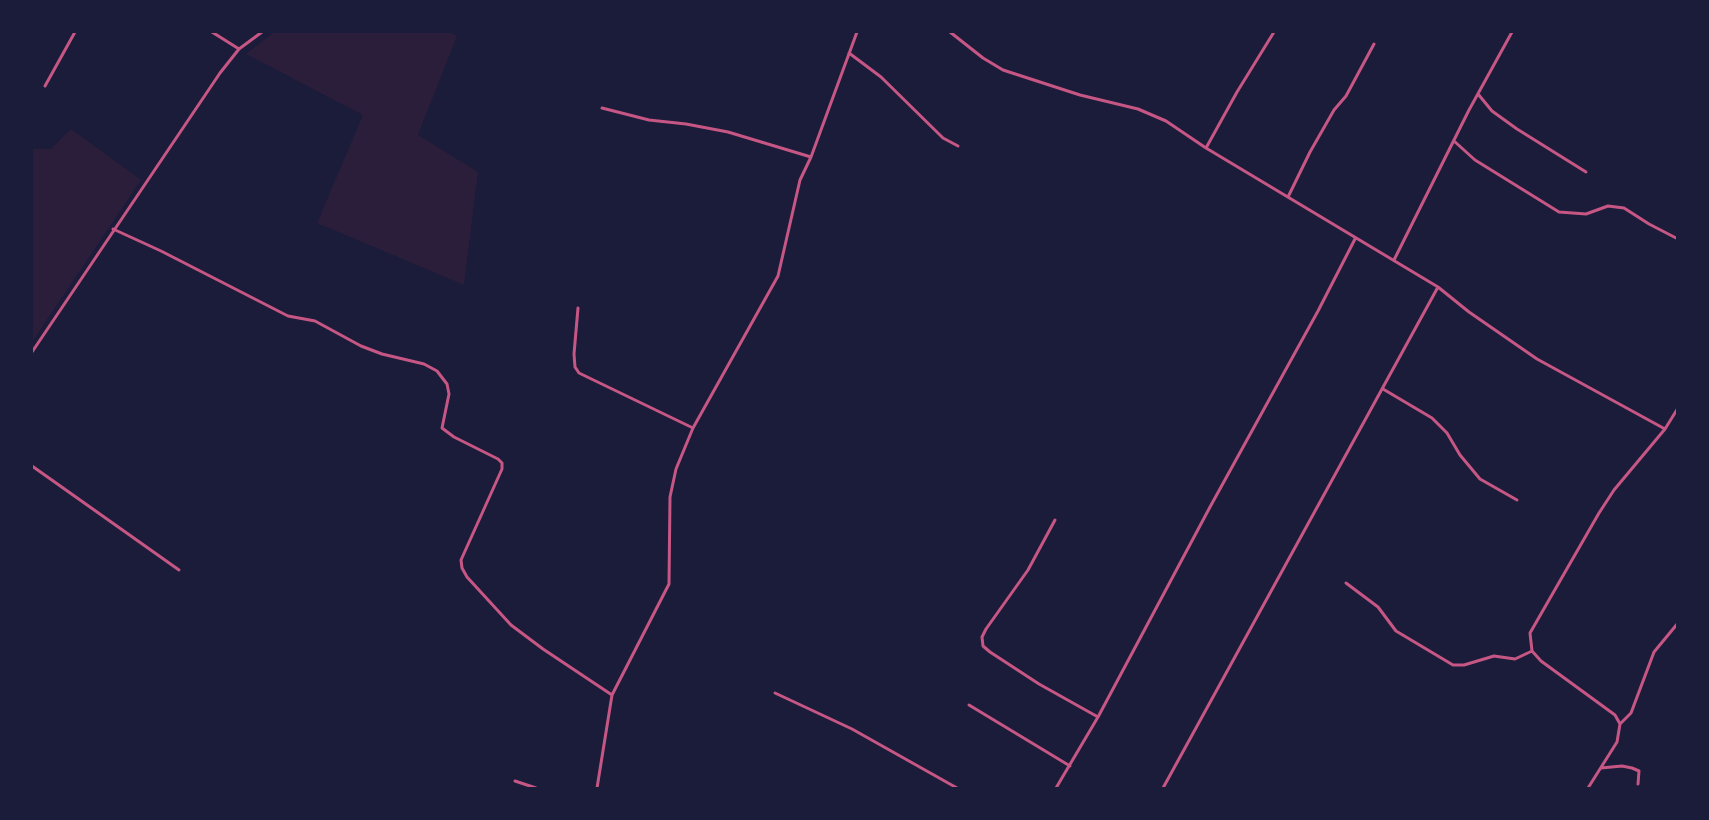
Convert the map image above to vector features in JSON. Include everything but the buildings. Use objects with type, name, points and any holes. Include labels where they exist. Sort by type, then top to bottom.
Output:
[{"type":"street","points":[[45,86],[75,32]]},
{"type":"street","points":[[212,32],[240,49]]},
{"type":"street","points":[[32,352],[220,73],[240,49],[262,32]]},
{"type":"street","points":[[597,789],[612,695],[669,584],[670,497],[676,469],[693,428],[778,276],[800,180],[811,157],[857,32]]},
{"type":"street","points":[[950,32],[983,58],[1004,70],[1080,95],[1138,110],[1166,121],[1354,239],[1438,287],[1469,312],[1537,359],[1665,429]]},
{"type":"street","points":[[1206,148],[1274,32]]},
{"type":"street","points":[[1394,260],[1512,32]]},
{"type":"street","points":[[1288,197],[1310,152],[1334,110],[1346,96],[1374,44]]},
{"type":"street","points":[[849,53],[881,77],[932,128],[958,146]]},
{"type":"street","points":[[1478,94],[1492,111],[1586,172]]},
{"type":"street","points":[[602,108],[649,120],[728,132],[811,157]]},
{"type":"street","points":[[1454,141],[1475,159],[1559,212],[1586,214],[1608,206],[1624,208],[1677,239]]},
{"type":"street","points":[[113,229],[288,316],[315,321],[361,346],[382,354],[424,364],[437,371],[447,384],[449,394],[442,428],[502,463],[502,469],[462,560],[462,568],[466,577],[511,625],[612,695]]},
{"type":"street","points":[[1056,789],[1098,717],[1318,311],[1354,239]]},
{"type":"street","points":[[1165,788],[1438,287]]},
{"type":"street","points":[[578,308],[574,354],[575,366],[579,374],[693,428]]},
{"type":"street","points":[[1383,389],[1432,418],[1447,433],[1460,455],[1480,478],[1517,500]]},
{"type":"street","points":[[1620,724],[1615,715],[1541,661],[1532,651],[1530,633],[1614,490],[1646,454],[1677,408]]},
{"type":"street","points":[[32,466],[180,570]]},
{"type":"street","points":[[1055,520],[1028,570],[982,638],[984,646],[990,652],[1039,684],[1098,717]]},
{"type":"street","points":[[1346,583],[1378,607],[1399,633],[1453,664],[1464,665],[1494,656],[1515,659],[1532,651]]},
{"type":"street","points":[[1588,789],[1617,742],[1620,724],[1631,713],[1654,652],[1677,623]]},
{"type":"street","points":[[775,693],[852,729],[957,789]]},
{"type":"street","points":[[969,705],[1070,766]]},
{"type":"street","points":[[1601,768],[1622,766],[1639,771],[1638,784]]},
{"type":"street","points":[[515,781],[536,789]]},
{"type":"shaded area","points":[[274,32],[449,32],[457,36],[418,135],[478,172],[464,285],[317,223],[363,115],[246,54]]},
{"type":"shaded area","points":[[71,129],[141,180],[32,342],[32,149],[51,149]]}]
